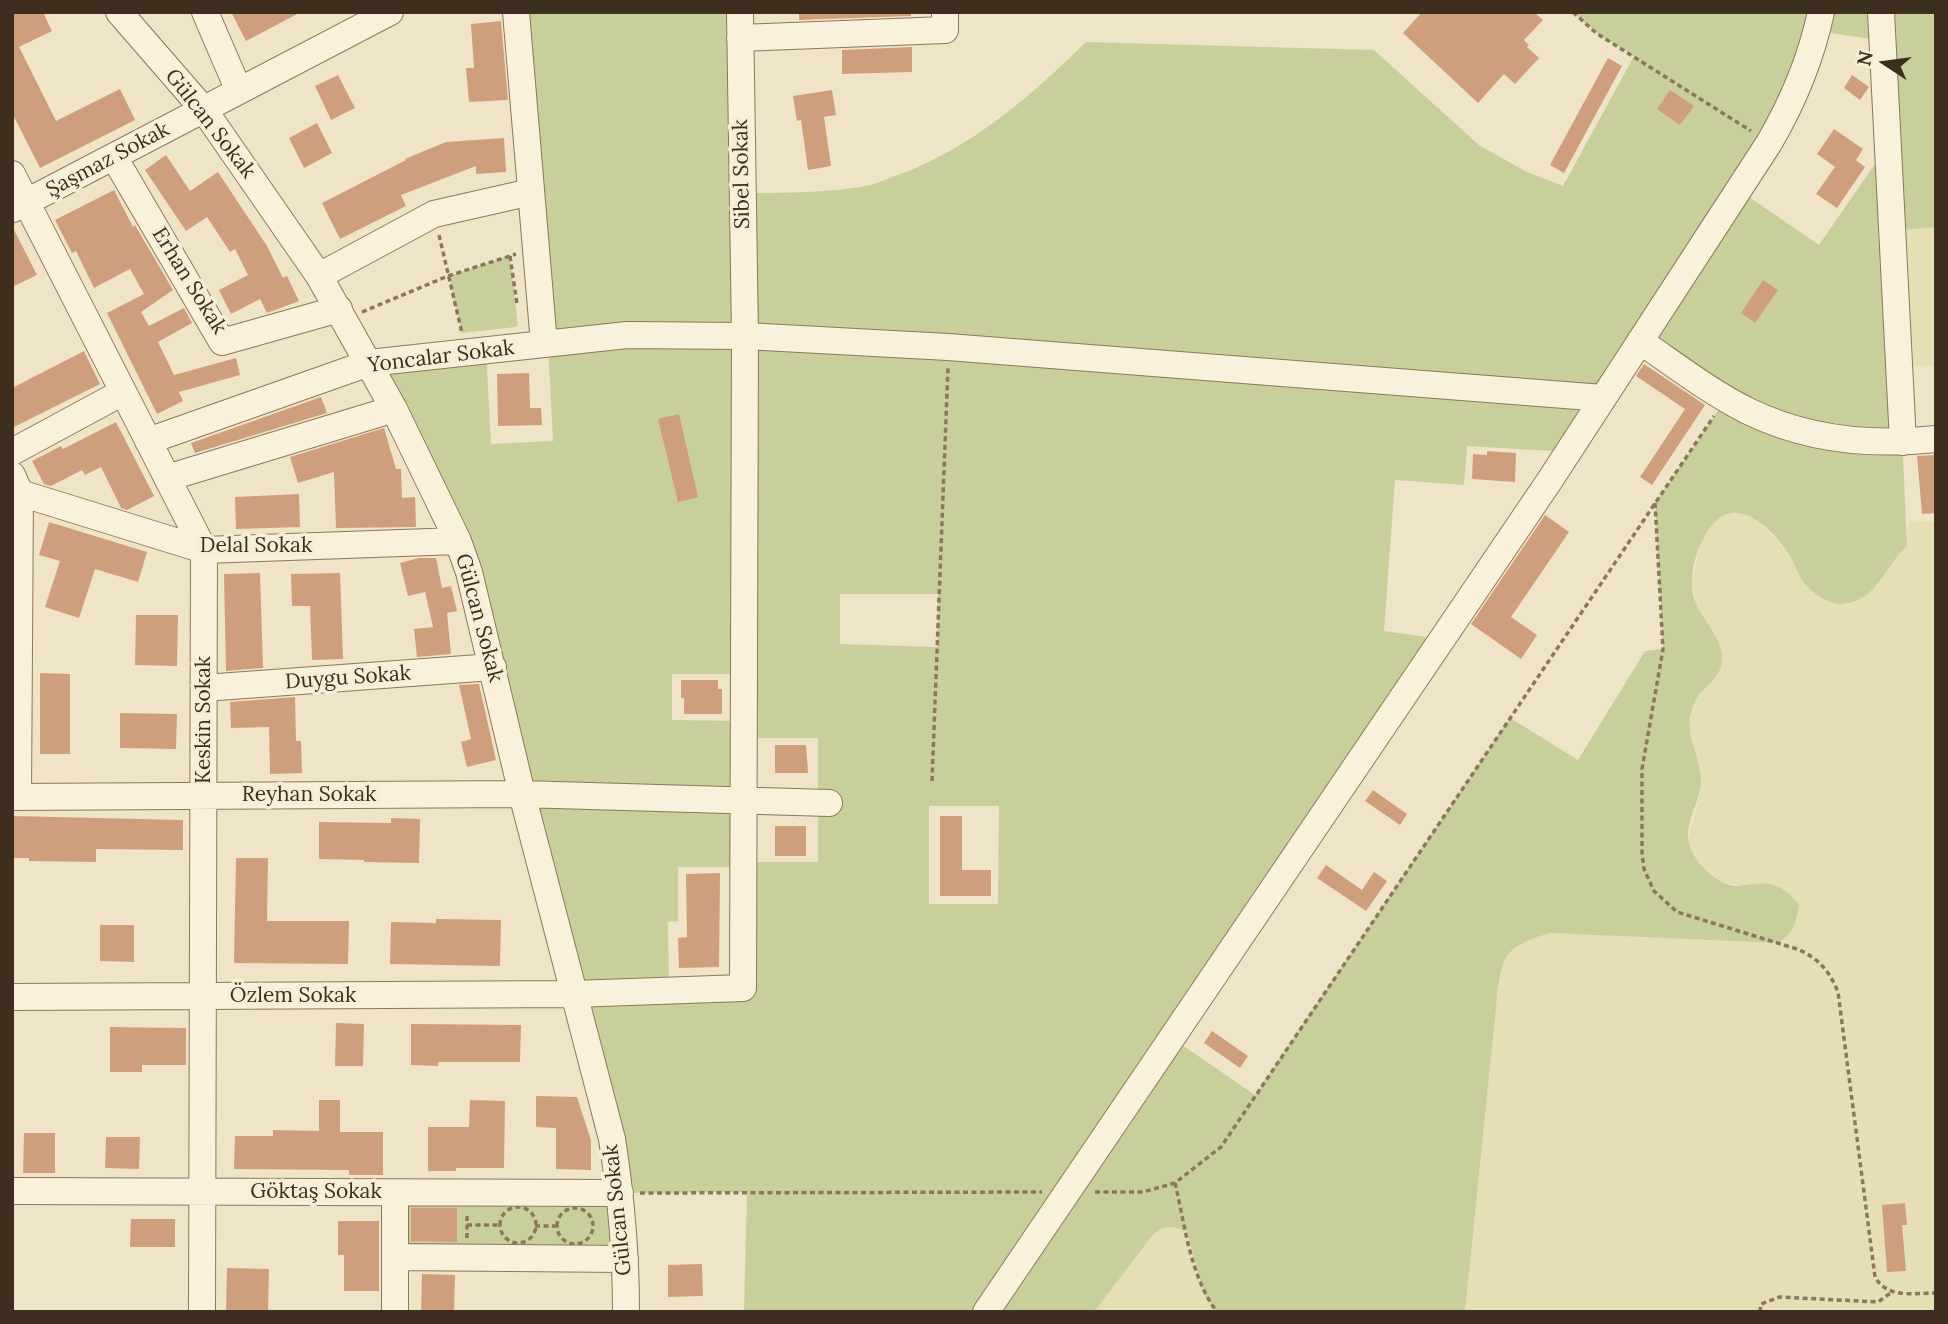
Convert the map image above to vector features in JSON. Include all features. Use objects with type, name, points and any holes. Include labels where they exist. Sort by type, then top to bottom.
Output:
[{"type":"street","name":"Gülcan Sokak","points":[[119,12],[204,110],[319,276],[394,409],[458,541],[469,572],[573,994],[612,1139],[620,1193],[626,1312]]},
{"type":"street","points":[[205,12],[239,91]]},
{"type":"street","name":"Şaşmaz Sokak","points":[[19,206],[390,12]]},
{"type":"street","points":[[516,12],[544,344]]},
{"type":"street","points":[[740,25],[946,30],[945,12]]},
{"type":"street","points":[[986,1312],[1550,480],[1769,143],[1795,96],[1821,12]]},
{"type":"street","points":[[1881,12],[1903,442]]},
{"type":"street","name":"Sibel Sokak","points":[[740,25],[745,336],[744,801]]},
{"type":"street","name":"Erhan Sokak","points":[[114,156],[222,342],[341,314]]},
{"type":"street","name":"Keskin Sokak","points":[[12,174],[19,206],[123,392],[204,550],[202,1312]]},
{"type":"street","points":[[319,276],[434,214],[531,192]]},
{"type":"street","name":"Yoncalar Sokak","points":[[148,441],[369,363],[628,335],[745,336],[948,348],[1603,398]]},
{"type":"street","points":[[1640,341],[1746,409],[1788,428],[1846,440],[1903,442],[1936,439]]},
{"type":"street","points":[[12,452],[123,392]]},
{"type":"street","points":[[167,478],[394,409]]},
{"type":"street","points":[[15,797],[16,484]]},
{"type":"street","name":"Delal Sokak","points":[[16,484],[204,550],[458,541]]},
{"type":"street","name":"Duygu Sokak","points":[[204,688],[493,667]]},
{"type":"street","name":"Reyhan Sokak","points":[[15,797],[523,794],[829,803]]},
{"type":"street","name":"Özlem Sokak","points":[[12,998],[573,994],[743,988],[744,801]]},
{"type":"street","name":"Göktaş Sokak","points":[[12,1191],[620,1193]]},
{"type":"street","points":[[395,1193],[395,1312]]},
{"type":"street","points":[[395,1257],[625,1259]]},
{"type":"path","points":[[1573,12],[1596,33],[1769,143]]},
{"type":"path","points":[[434,214],[466,352]]},
{"type":"path","points":[[341,314],[536,248]]},
{"type":"path","points":[[510,256],[517,309]]},
{"type":"path","points":[[932,781],[948,348]]},
{"type":"path","points":[[1655,503],[1663,649],[1642,769],[1644,869],[1654,891],[1677,912],[1797,948],[1819,961],[1832,977],[1838,992],[1872,1271],[1877,1282],[1892,1292],[1936,1293]]},
{"type":"path","points":[[1175,1183],[1198,1277],[1204,1295],[1217,1312]]},
{"type":"path","points":[[466,1258],[468,1193]]},
{"type":"path","points":[[518,1208],[528,1211],[535,1226],[532,1236],[518,1243],[503,1236],[500,1225],[507,1211],[518,1208]]},
{"type":"path","points":[[575,1208],[586,1212],[593,1226],[589,1237],[575,1244],[561,1236],[558,1226],[561,1216],[575,1208]]},
{"type":"path","points":[[467,1225],[500,1225]]},
{"type":"path","points":[[535,1226],[558,1226]]},
{"type":"path","points":[[1760,1312],[1761,1304],[1780,1297],[1878,1302],[1892,1292]]},
{"type":"shaded area","points":[[1936,227],[1936,365],[1900,368],[1893,230]]},
{"type":"shaded area","points":[[1739,512],[1758,520],[1787,552],[1805,585],[1877,587],[1895,557],[1907,546],[1908,522],[1936,521],[1936,1312],[1465,1312],[1497,998],[1501,967],[1510,951],[1523,941],[1550,933],[1778,943],[1741,885],[1722,883],[1707,872],[1693,855],[1688,840],[1700,793],[1697,760],[1690,740],[1690,722],[1694,702],[1703,692],[1697,609],[1692,583],[1702,537],[1721,515]]},
{"type":"shaded area","points":[[1179,1228],[1187,1232],[1204,1295],[1217,1312],[1094,1312],[1150,1237],[1158,1229]]},
{"type":"green space","points":[[516,12],[740,12],[743,193],[855,188],[875,184],[928,163],[1000,118],[1086,42],[1374,50],[1480,146],[1527,172],[1563,186],[1634,56],[1596,33],[1573,12],[1936,12],[1936,227],[1893,231],[1907,546],[1873,589],[1855,601],[1843,604],[1828,601],[1809,588],[1773,534],[1743,514],[1723,516],[1713,524],[1701,544],[1693,567],[1693,594],[1718,641],[1722,660],[1715,678],[1697,698],[1691,715],[1691,735],[1701,781],[1689,828],[1689,843],[1700,864],[1718,880],[1737,886],[1767,884],[1777,886],[1788,893],[1799,905],[1795,922],[1788,935],[1778,943],[1550,933],[1524,942],[1509,954],[1501,971],[1497,998],[1465,1312],[1217,1312],[1204,1295],[1187,1232],[1172,1227],[1163,1228],[1151,1237],[1094,1312],[744,1312],[747,1192],[621,1193],[625,1259],[395,1257],[395,1193],[620,1193],[469,572],[369,363],[486,350],[491,444],[553,441],[548,344]],"holes":[[[1817,31],[1883,41],[1888,145],[1819,245],[1739,190]],[[1640,342],[1726,399],[1655,503],[1663,649],[1645,651],[1578,760],[1510,718],[1255,1095],[1172,1038],[1442,639],[1384,631],[1395,480],[1464,485],[1467,446],[1568,452]],[[840,594],[938,594],[937,647],[840,644]],[[672,674],[743,674],[744,721],[672,720]],[[744,738],[818,738],[818,862],[744,862]],[[929,806],[999,806],[998,904],[929,904]],[[678,867],[743,867],[743,988],[669,990],[668,922],[678,921]]]},
{"type":"green space","points":[[510,256],[518,325],[462,333],[448,276]]},
{"type":"building","points":[[12,12],[43,12],[52,31],[19,47],[56,121],[120,89],[135,120],[40,168],[12,113]]},
{"type":"building","points":[[231,12],[301,12],[246,41]]},
{"type":"building","points":[[799,12],[911,12],[911,16],[799,20]]},
{"type":"building","points":[[1422,12],[1534,12],[1543,20],[1524,40],[1529,45],[1527,47],[1539,58],[1515,84],[1504,74],[1478,103],[1403,33]]},
{"type":"building","points":[[501,21],[508,100],[469,102],[466,68],[474,68],[471,24]]},
{"type":"building","points":[[912,47],[912,72],[842,74],[842,50]]},
{"type":"building","points":[[1608,58],[1622,66],[1564,173],[1550,165]]},
{"type":"building","points":[[338,75],[355,108],[331,120],[315,86]]},
{"type":"building","points":[[1852,75],[1869,87],[1860,100],[1844,88]]},
{"type":"building","points":[[832,90],[836,115],[824,117],[831,166],[808,170],[801,120],[797,121],[793,96]]},
{"type":"building","points":[[1670,90],[1694,106],[1680,125],[1657,109]]},
{"type":"building","points":[[317,123],[332,153],[304,168],[289,138]]},
{"type":"building","points":[[1834,129],[1863,149],[1856,160],[1865,167],[1837,208],[1816,194],[1835,167],[1817,154]]},
{"type":"building","points":[[504,138],[506,172],[476,174],[476,166],[401,195],[406,206],[340,239],[322,203],[405,159],[446,142]]},
{"type":"building","points":[[166,155],[190,191],[218,172],[267,246],[283,278],[287,276],[299,301],[267,313],[260,299],[231,314],[219,290],[248,275],[235,249],[230,252],[207,217],[186,231],[145,170]]},
{"type":"building","points":[[114,190],[133,227],[135,225],[173,290],[141,312],[149,326],[184,308],[192,323],[158,342],[174,375],[236,358],[240,375],[179,392],[183,401],[157,414],[107,313],[144,294],[130,269],[94,288],[76,251],[72,253],[55,220]]},
{"type":"building","points":[[12,226],[37,275],[12,287]]},
{"type":"building","points":[[1763,280],[1778,290],[1755,323],[1741,313]]},
{"type":"building","points":[[84,351],[100,384],[12,428],[12,388]]},
{"type":"building","points":[[1644,364],[1705,405],[1652,485],[1640,477],[1685,409],[1636,376]]},
{"type":"building","points":[[529,373],[530,408],[541,408],[542,425],[498,426],[497,374]]},
{"type":"building","points":[[321,397],[327,413],[195,453],[191,443]]},
{"type":"building","points":[[679,414],[698,497],[678,502],[658,419]]},
{"type":"building","points":[[116,422],[154,496],[127,510],[121,508],[101,467],[85,475],[82,470],[51,486],[44,484],[32,461],[61,446],[63,449]]},
{"type":"building","points":[[384,428],[396,469],[401,469],[402,498],[415,497],[416,527],[336,528],[334,472],[298,483],[290,457]]},
{"type":"building","points":[[1487,451],[1516,453],[1515,482],[1472,479],[1473,454],[1487,455]]},
{"type":"building","points":[[1936,455],[1936,513],[1922,514],[1917,456]]},
{"type":"building","points":[[299,494],[300,527],[236,529],[235,497]]},
{"type":"building","points":[[1545,515],[1569,532],[1511,617],[1537,635],[1521,659],[1471,624]]},
{"type":"building","points":[[49,522],[147,552],[138,582],[95,569],[79,618],[45,607],[60,561],[39,555]]},
{"type":"building","points":[[419,558],[436,558],[442,588],[451,586],[457,611],[447,613],[451,654],[417,657],[414,629],[433,627],[425,592],[408,596],[400,563]]},
{"type":"building","points":[[260,573],[263,668],[226,671],[224,574]]},
{"type":"building","points":[[340,573],[343,659],[312,660],[310,606],[292,606],[291,574]]},
{"type":"building","points":[[136,615],[178,615],[177,666],[135,665]]},
{"type":"building","points":[[40,673],[70,674],[70,754],[40,754]]},
{"type":"building","points":[[681,680],[718,680],[718,689],[722,689],[722,714],[684,714]]},
{"type":"building","points":[[479,684],[496,760],[467,767],[461,742],[471,739],[459,685]]},
{"type":"building","points":[[295,697],[296,741],[301,741],[302,773],[270,774],[269,727],[231,728],[230,702]]},
{"type":"building","points":[[120,713],[177,714],[176,749],[120,748]]},
{"type":"building","points":[[775,745],[806,745],[808,773],[775,773]]},
{"type":"building","points":[[1373,790],[1407,814],[1400,825],[1365,801]]},
{"type":"building","points":[[12,816],[183,820],[183,850],[96,849],[96,862],[29,861],[29,858],[12,858]]},
{"type":"building","points":[[940,816],[962,816],[962,870],[991,870],[991,896],[940,896]]},
{"type":"building","points":[[391,818],[420,819],[419,863],[319,859],[319,822],[391,823]]},
{"type":"building","points":[[775,826],[806,826],[806,856],[775,856]]},
{"type":"building","points":[[236,858],[268,858],[267,921],[349,921],[348,964],[234,963]]},
{"type":"building","points":[[1326,865],[1362,890],[1374,872],[1387,881],[1366,911],[1317,878]]},
{"type":"building","points":[[720,873],[719,967],[679,968],[678,938],[687,937],[686,874]]},
{"type":"building","points":[[436,919],[501,920],[500,966],[390,964],[391,922],[436,923]]},
{"type":"building","points":[[100,925],[134,925],[134,962],[100,961]]},
{"type":"building","points":[[336,1023],[364,1024],[363,1066],[335,1066]]},
{"type":"building","points":[[411,1024],[521,1025],[520,1062],[438,1062],[438,1066],[411,1065]]},
{"type":"building","points":[[110,1027],[186,1028],[186,1065],[142,1065],[142,1072],[110,1072]]},
{"type":"building","points":[[1212,1031],[1248,1056],[1240,1068],[1204,1043]]},
{"type":"building","points":[[536,1096],[577,1097],[591,1140],[591,1170],[556,1169],[556,1128],[536,1127]]},
{"type":"building","points":[[319,1100],[340,1100],[340,1132],[383,1132],[383,1175],[349,1175],[349,1170],[234,1169],[235,1136],[273,1136],[273,1130],[319,1131]]},
{"type":"building","points":[[470,1100],[505,1101],[504,1168],[428,1171],[428,1127],[469,1127]]},
{"type":"building","points":[[24,1133],[55,1133],[55,1173],[23,1173]]},
{"type":"building","points":[[106,1137],[140,1137],[139,1169],[105,1168]]},
{"type":"building","points":[[1905,1203],[1907,1225],[1902,1225],[1906,1271],[1887,1272],[1882,1205]]},
{"type":"building","points":[[411,1208],[457,1208],[457,1242],[411,1241]]},
{"type":"building","points":[[131,1219],[175,1219],[175,1247],[130,1247]]},
{"type":"building","points":[[338,1221],[379,1221],[379,1291],[344,1291],[344,1255],[338,1255]]},
{"type":"building","points":[[702,1264],[703,1296],[668,1297],[668,1265]]},
{"type":"building","points":[[227,1268],[269,1269],[268,1312],[226,1312]]},
{"type":"building","points":[[422,1274],[455,1275],[454,1312],[421,1312]]}]
